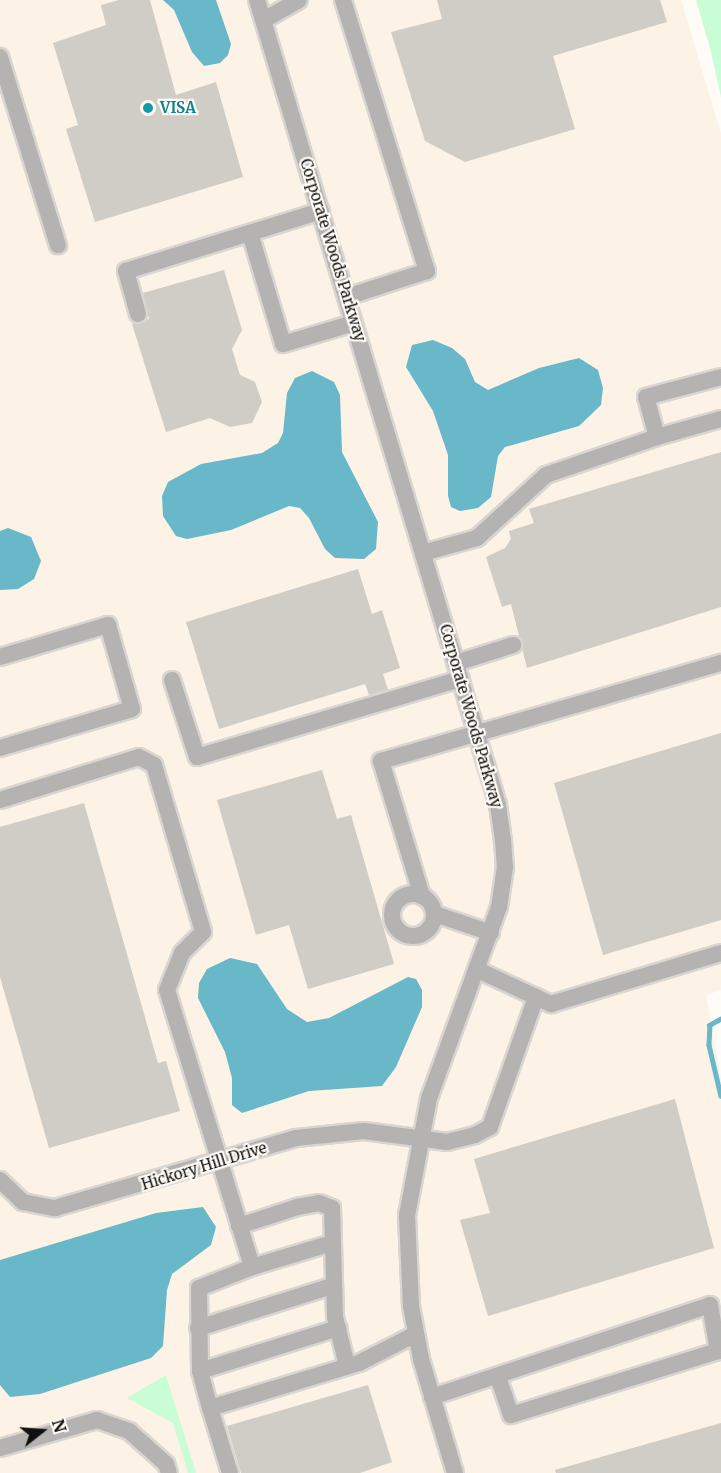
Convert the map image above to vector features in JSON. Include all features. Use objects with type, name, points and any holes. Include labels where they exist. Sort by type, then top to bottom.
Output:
[{"type":"street","name":"Corporate Woods Parkway","points":[[258,0],[477,732],[498,805],[503,840],[504,885],[492,933],[429,1098],[418,1138],[407,1215],[408,1264],[417,1334],[450,1471]]},
{"type":"street","points":[[264,20],[299,0]]},
{"type":"street","points":[[343,0],[427,272],[347,297]]},
{"type":"street","points":[[0,57],[58,245]]},
{"type":"street","points":[[138,314],[126,271],[321,211]]},
{"type":"street","points":[[250,233],[283,344],[354,323]]},
{"type":"street","points":[[657,437],[646,397],[721,377]]},
{"type":"street","points":[[423,553],[477,538],[546,475],[657,437],[721,419]]},
{"type":"street","points":[[0,657],[108,625],[132,709],[0,748]]},
{"type":"street","points":[[172,680],[197,757],[458,671],[513,645]]},
{"type":"street","points":[[422,896],[381,762],[477,732],[721,663]]},
{"type":"street","points":[[0,800],[140,757],[154,765],[203,932],[182,953],[167,990],[252,1267]]},
{"type":"street","points":[[407,895],[422,896],[431,903],[435,914],[426,933],[411,937],[398,931],[392,917],[396,903],[407,895]]},
{"type":"street","points":[[435,914],[492,933]]},
{"type":"street","points":[[478,970],[551,1004],[721,953]]},
{"type":"street","name":"Hickory Hill Drive","points":[[0,1180],[23,1202],[55,1208],[321,1134],[386,1132],[447,1142],[475,1135],[490,1127],[536,997]]},
{"type":"street","points":[[239,1226],[297,1207],[328,1204],[333,1216],[332,1286],[338,1328],[347,1366]]},
{"type":"street","points":[[230,1473],[200,1371],[198,1328],[200,1288],[252,1267],[332,1243]]},
{"type":"street","points":[[198,1328],[332,1286]]},
{"type":"street","points":[[432,1398],[710,1305],[718,1351],[511,1415],[498,1377]]},
{"type":"street","points":[[200,1371],[338,1328]]},
{"type":"street","points":[[210,1408],[347,1366],[417,1334]]},
{"type":"street","points":[[0,1448],[97,1420],[129,1431],[166,1464],[169,1473]]},
{"type":"shaded area","points":[[0,0],[681,0],[721,134],[721,990],[706,995],[721,1079],[721,1473],[0,1473]]},
{"type":"green space","points":[[696,0],[721,0],[721,97],[711,52]]},
{"type":"green space","points":[[166,1375],[196,1473],[188,1473],[173,1423],[127,1398]]},
{"type":"water","points":[[163,0],[216,0],[231,44],[228,55],[220,63],[204,66],[192,52],[174,10]]},
{"type":"water","points":[[433,340],[452,348],[465,359],[475,382],[488,390],[539,368],[579,358],[598,370],[603,388],[601,405],[579,426],[505,447],[498,456],[491,497],[478,508],[460,511],[451,507],[448,496],[448,455],[433,411],[406,367],[412,345]]},
{"type":"water","points":[[312,371],[334,382],[340,395],[342,452],[378,522],[376,549],[364,559],[335,558],[325,549],[309,518],[300,508],[289,506],[231,530],[187,539],[176,536],[163,516],[162,496],[168,482],[201,464],[262,453],[278,443],[283,433],[287,393],[295,378]]},
{"type":"water","points":[[8,528],[31,537],[41,561],[34,579],[18,589],[0,590],[0,531]]},
{"type":"water","points":[[230,958],[257,964],[287,1009],[307,1022],[329,1018],[408,977],[416,979],[422,990],[422,1007],[396,1067],[382,1086],[309,1091],[242,1113],[232,1105],[232,1078],[225,1052],[198,998],[199,983],[207,969]]},
{"type":"water","points":[[203,1207],[216,1227],[211,1245],[172,1274],[167,1290],[163,1346],[151,1358],[40,1394],[10,1397],[0,1385],[0,1260],[156,1213]]},
{"type":"building","name":"VISA","points":[[119,0],[150,0],[176,95],[216,82],[243,177],[95,222],[66,129],[78,125],[53,43],[106,25],[101,5]]},
{"type":"building","points":[[437,0],[660,0],[667,22],[553,56],[575,129],[465,162],[425,141],[391,32],[442,19]]},
{"type":"building","points":[[224,270],[242,330],[232,349],[240,375],[255,382],[262,402],[252,423],[230,427],[210,418],[166,432],[132,324],[149,319],[143,293]]},
{"type":"building","points":[[721,452],[721,607],[527,668],[511,604],[502,607],[486,557],[505,548],[511,539],[509,531],[534,523],[529,509]]},
{"type":"building","points":[[358,569],[372,614],[382,610],[400,668],[383,674],[388,690],[369,695],[365,684],[219,729],[186,622]]},
{"type":"building","points":[[721,733],[721,920],[603,955],[554,783]]},
{"type":"building","points":[[322,770],[337,819],[351,815],[394,964],[308,989],[289,925],[256,935],[217,800]]},
{"type":"building","points":[[84,803],[158,1063],[166,1061],[180,1111],[49,1148],[0,977],[0,827]]},
{"type":"building","points":[[675,1099],[714,1248],[488,1316],[460,1220],[490,1213],[474,1159]]},
{"type":"building","points":[[368,1385],[392,1462],[360,1473],[241,1473],[227,1426]]},
{"type":"building","points":[[721,1423],[721,1473],[556,1473],[555,1470]]},
{"type":"waterway","points":[[721,1019],[710,1025],[709,1045],[721,1096]]},
{"type":"place","name":"VISA","points":[[148,108]]}]
